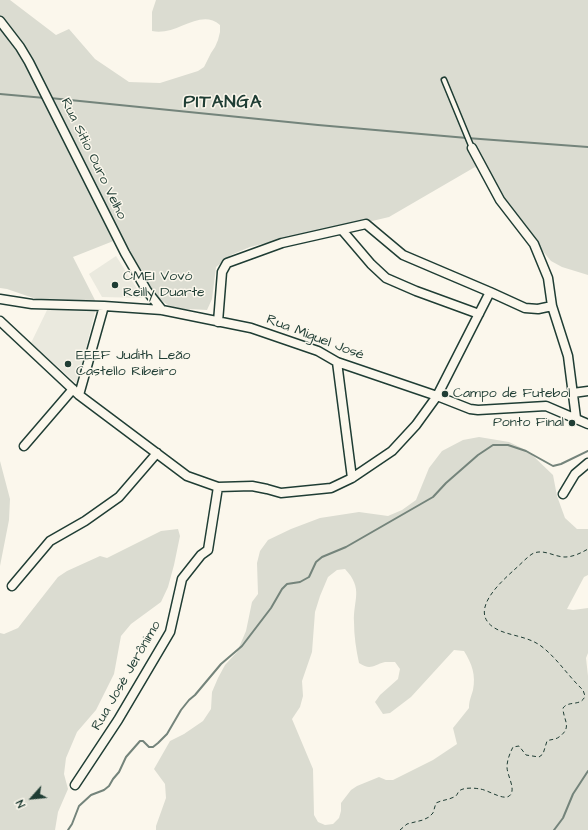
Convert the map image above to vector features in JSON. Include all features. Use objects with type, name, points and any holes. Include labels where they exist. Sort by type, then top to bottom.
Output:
[{"type":"street","name":"Rua Sitio Ouro Velho","points":[[0,21],[20,47],[29,62],[125,253],[147,291],[162,310]]},
{"type":"street","points":[[472,148],[500,200],[534,244],[548,278],[552,306],[568,356],[576,418]]},
{"type":"street","points":[[218,322],[222,272],[227,263],[282,243],[366,224],[403,254],[525,308],[538,309],[552,306]]},
{"type":"street","points":[[342,230],[371,264],[386,278],[416,291],[479,314]]},
{"type":"street","points":[[0,321],[79,395],[187,476],[218,487],[252,486],[281,493],[331,488],[352,478],[392,451],[416,425],[437,396],[490,292]]},
{"type":"street","name":"Rua Miguel José","points":[[0,299],[32,304],[104,306],[162,310],[251,328],[318,351],[337,362],[474,410],[546,406],[588,424]]},
{"type":"street","points":[[79,395],[104,306]]},
{"type":"street","points":[[337,362],[352,478]]},
{"type":"street","points":[[24,446],[73,389]]},
{"type":"street","points":[[573,393],[588,391]]},
{"type":"street","points":[[12,586],[50,541],[85,521],[119,497],[157,453]]},
{"type":"street","points":[[564,494],[575,474],[588,462]]},
{"type":"street","name":"Rua José Jerônimo","points":[[75,785],[118,720],[170,632],[182,579],[201,555],[208,550],[218,487]]},
{"type":"lane","points":[[444,80],[472,148]]},
{"type":"path","points":[[400,830],[407,824],[429,817],[433,813],[436,803],[452,798],[463,789],[480,789],[504,798],[508,797],[511,794],[512,789],[507,765],[513,747],[519,746],[526,755],[539,757],[543,754],[547,741],[558,738],[564,731],[567,722],[563,712],[564,707],[567,704],[581,703],[584,699],[585,692],[540,646],[528,638],[498,630],[490,625],[485,614],[485,606],[495,588],[534,553],[543,552],[570,557],[588,549]]},
{"type":"shaded area","points":[[0,0],[10,0],[56,35],[69,29],[95,59],[129,82],[160,83],[198,71],[204,67],[218,40],[220,25],[212,20],[204,19],[170,30],[161,32],[152,31],[152,12],[156,0],[588,0],[588,275],[562,267],[551,261],[514,217],[491,179],[475,167],[389,217],[343,228],[299,235],[250,247],[231,255],[216,267],[212,299],[207,310],[177,308],[165,303],[150,288],[130,256],[121,238],[73,257],[99,308],[42,301],[0,288]]},
{"type":"shaded area","name":"CMEI Vovó Reilly Duarte","points":[[116,256],[143,298],[102,297],[89,274]]},
{"type":"shaded area","name":"EEEF Judith Leão Castello Ribeiro","points":[[48,308],[96,308],[77,384],[31,343]]},
{"type":"shaded area","points":[[479,437],[509,442],[528,451],[553,475],[557,496],[565,518],[577,529],[588,529],[588,575],[584,577],[567,609],[573,610],[588,608],[588,653],[586,658],[588,676],[588,830],[156,830],[166,798],[165,784],[154,769],[170,741],[184,734],[203,721],[211,709],[212,692],[218,678],[225,665],[237,652],[246,631],[252,602],[258,594],[257,563],[260,551],[268,540],[320,518],[359,512],[388,516],[402,510],[416,500],[429,468],[442,451],[463,440]],"holes":[[[345,569],[351,576],[356,589],[354,627],[359,663],[366,667],[372,667],[385,662],[395,662],[400,669],[398,679],[380,695],[375,702],[383,714],[390,713],[411,697],[454,650],[464,651],[467,656],[473,670],[474,685],[469,708],[453,728],[457,744],[433,760],[393,780],[386,780],[379,777],[357,786],[351,790],[341,803],[339,818],[333,824],[325,825],[318,822],[314,815],[313,769],[292,719],[300,707],[303,696],[302,681],[312,652],[315,612],[320,596],[328,577],[337,570]]]},
{"type":"shaded area","points":[[0,461],[10,499],[9,520],[0,566]]},
{"type":"shaded area","points":[[178,529],[180,536],[174,565],[168,587],[161,602],[131,624],[121,636],[114,674],[96,710],[77,732],[66,758],[64,774],[68,789],[58,812],[55,830],[0,830],[0,633],[4,634],[18,628],[58,577],[67,571],[100,556],[107,558],[161,531]]},
{"type":"waterway","points":[[0,94],[45,98]]},
{"type":"waterway","points":[[50,98],[318,125],[588,147]]},
{"type":"waterway","points":[[68,830],[79,806],[91,795],[104,790],[109,786],[119,772],[126,757],[140,741],[143,741],[149,747],[153,747],[167,734],[181,710],[189,700],[221,664],[242,646],[271,608],[282,589],[287,584],[300,582],[309,577],[316,562],[322,557],[346,547],[433,497],[446,483],[478,455],[493,445],[508,445],[526,451],[553,466],[561,464],[588,451]]},
{"type":"waterway","points":[[554,830],[563,818],[573,794],[588,771]]},
{"type":"place","name":"CMEI Vovó Reilly Duarte","points":[[115,285]]},
{"type":"place","name":"EEEF Judith Leão Castello Ribeiro","points":[[68,364]]},
{"type":"place","name":"Campo de Futebol","points":[[445,394]]},
{"type":"place","name":"Ponto Final","points":[[572,423]]},
{"type":"district","name":"PITANGA","points":[[223,103]]}]
